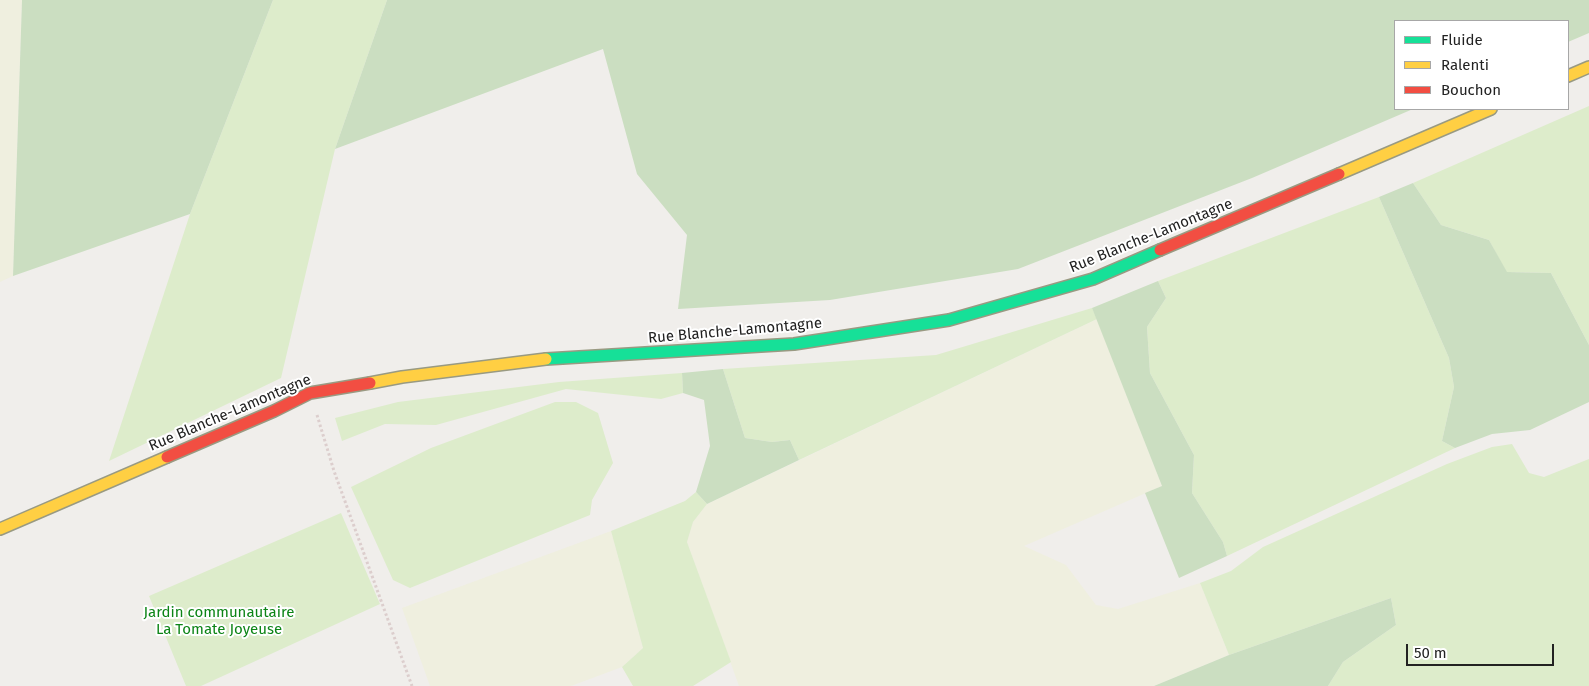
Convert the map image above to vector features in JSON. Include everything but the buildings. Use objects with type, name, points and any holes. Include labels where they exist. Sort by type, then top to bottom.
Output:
[{"type":"street","points":[[1569,76],[1589,67]]},
{"type":"street","name":"Rue Blanche-Lamontagne","points":[[0,529],[310,394],[402,376],[536,360],[794,344],[949,320],[1093,278],[1489,110]]},
{"type":"path","points":[[310,394],[334,471],[412,686]]},
{"type":"green space","points":[[0,0],[22,0],[13,276],[0,282]]},
{"type":"green space","points":[[22,0],[273,0],[190,214],[13,276]]},
{"type":"green space","points":[[273,0],[387,0],[335,149],[281,378],[109,461],[190,214]]},
{"type":"green space","points":[[387,0],[1589,0],[1589,33],[1569,42],[1569,20],[1394,20],[1394,110],[1411,110],[1252,178],[1018,269],[830,300],[678,309],[687,235],[637,174],[603,49],[335,149]]},
{"type":"green space","points":[[1589,106],[1589,345],[1551,273],[1506,272],[1489,240],[1441,225],[1413,183]]},
{"type":"green space","points":[[1413,183],[1441,225],[1489,240],[1507,272],[1551,273],[1589,345],[1589,402],[1530,430],[1492,434],[1455,448],[1442,441],[1454,387],[1449,358],[1379,197]]},
{"type":"green space","points":[[1379,197],[1449,358],[1454,387],[1442,441],[1455,448],[1227,556],[1223,542],[1192,493],[1194,455],[1150,373],[1147,327],[1166,298],[1158,281]]},
{"type":"green space","points":[[1158,281],[1166,298],[1147,327],[1150,373],[1194,455],[1192,493],[1223,542],[1227,556],[1179,578],[1145,493],[1162,486],[1092,308]]},
{"type":"green space","points":[[1092,308],[1097,319],[799,460],[790,440],[772,442],[745,438],[723,369],[936,355]]},
{"type":"green space","points":[[1097,319],[1162,486],[1024,546],[1066,565],[1096,605],[1118,609],[1200,583],[1229,655],[1154,686],[739,686],[687,542],[693,522],[707,504]]},
{"type":"green space","points":[[723,369],[745,438],[772,442],[790,440],[799,460],[707,504],[696,492],[710,446],[704,400],[683,393],[682,373]]},
{"type":"green space","points":[[682,373],[683,393],[661,399],[566,389],[436,425],[385,424],[342,441],[335,418],[398,402],[559,382]]},
{"type":"green space","points":[[555,402],[576,402],[598,413],[613,463],[592,500],[590,515],[410,588],[393,580],[351,487],[431,448]]},
{"type":"green space","points":[[1512,444],[1529,473],[1544,477],[1589,459],[1589,686],[1328,686],[1343,662],[1396,625],[1391,598],[1229,655],[1200,583],[1231,571],[1263,547],[1447,464],[1492,447]]},
{"type":"green space","points":[[696,492],[707,504],[693,522],[687,542],[731,662],[693,686],[633,686],[622,667],[643,648],[611,531],[685,501]]},
{"type":"green space","name":"Jardin communautaire La Tomate Joyeuse","points":[[341,513],[380,604],[201,686],[186,686],[149,596]]},
{"type":"green space","points":[[611,531],[643,648],[622,667],[571,686],[430,686],[402,608]]},
{"type":"green space","points":[[1391,598],[1396,625],[1343,662],[1328,686],[1154,686],[1229,655]]},
{"type":"traffic: fast","points":[[546,359],[794,344],[949,320],[1093,279],[1160,250]]},
{"type":"traffic: slow","points":[[1569,76],[1589,67]]},
{"type":"traffic: slow","points":[[1339,174],[1489,110]]},
{"type":"traffic: slow","points":[[370,383],[402,377],[546,359]]},
{"type":"traffic: slow","points":[[0,529],[167,457]]},
{"type":"traffic: jam","points":[[1160,250],[1339,174]]},
{"type":"traffic: jam","points":[[167,457],[274,411],[310,393],[370,383]]}]
